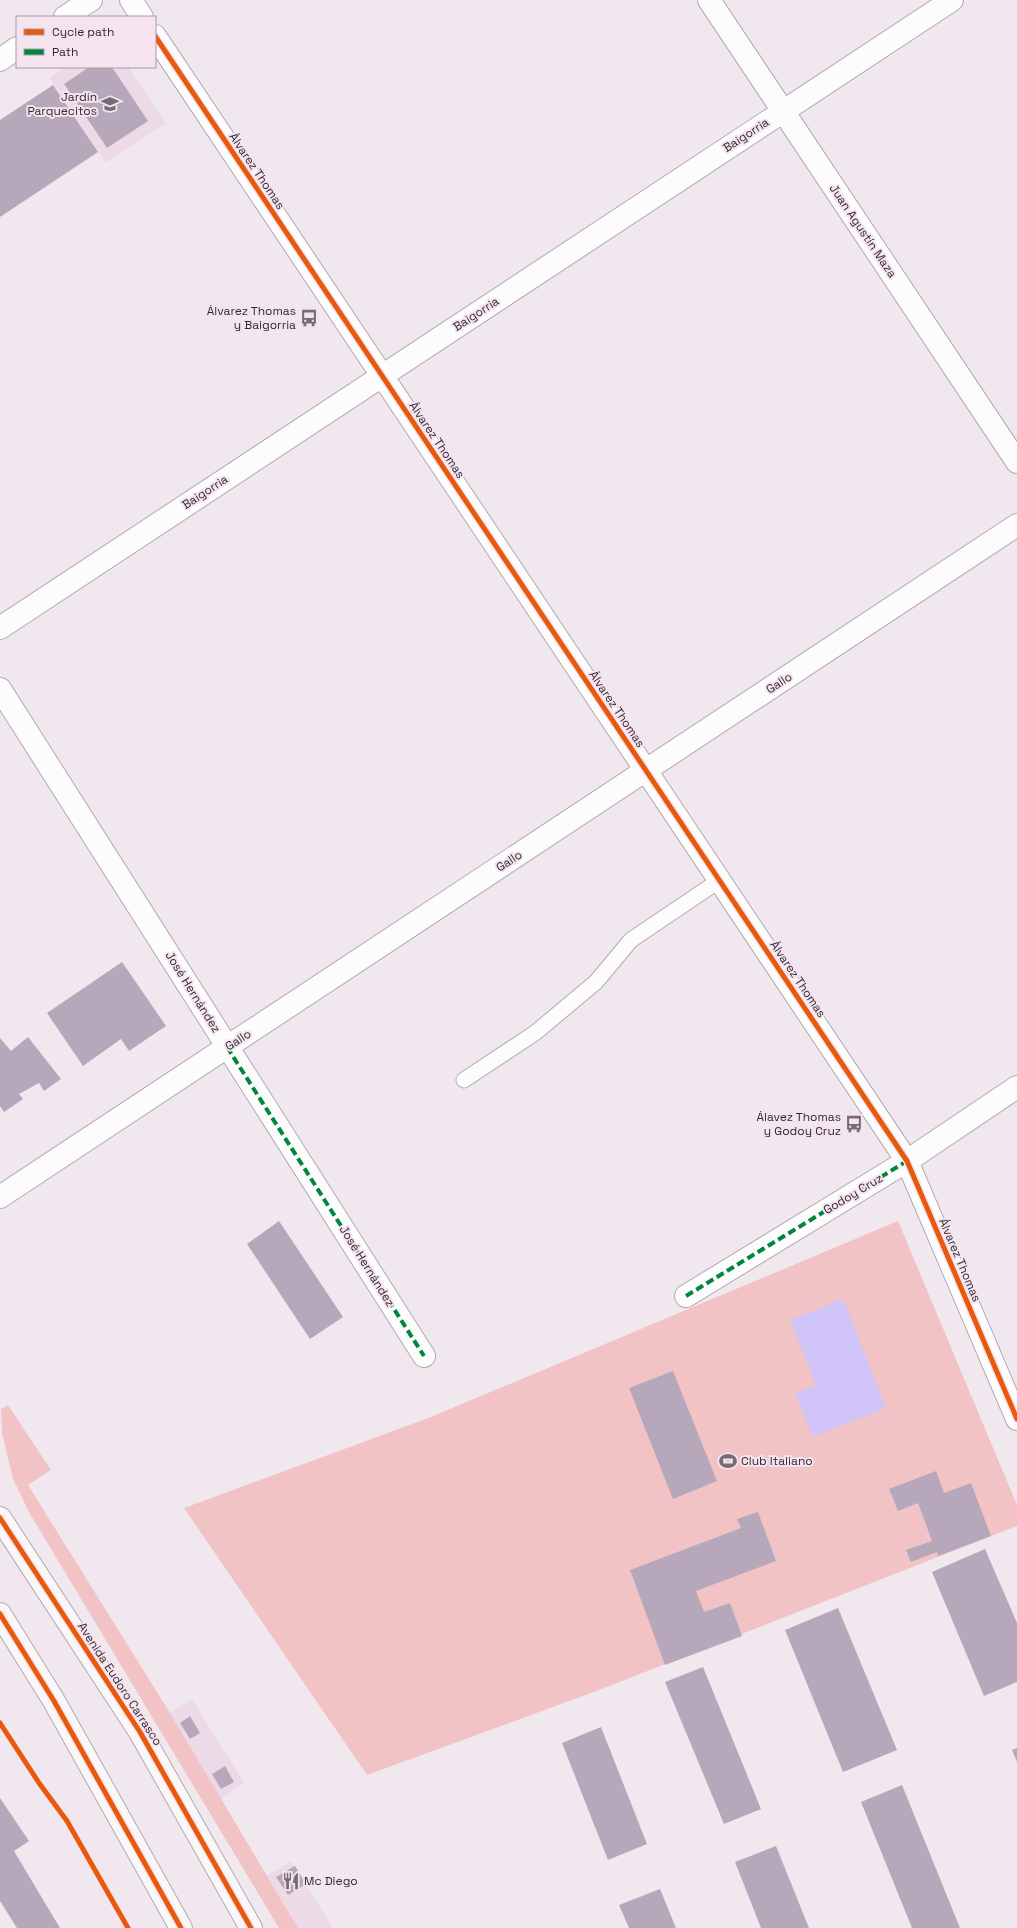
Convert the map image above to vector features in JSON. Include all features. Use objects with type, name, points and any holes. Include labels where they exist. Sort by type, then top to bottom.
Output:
[{"type":"main road","name":"Avenida Eudoro Carrasco","points":[[0,1518],[140,1732],[251,1928]]},
{"type":"main road","points":[[0,1614],[54,1701],[181,1928]]},
{"type":"street","points":[[67,16],[91,0]]},
{"type":"street","points":[[131,0],[141,16]]},
{"type":"street","name":"Juan Agustín Maza","points":[[709,0],[1017,462]]},
{"type":"street","name":"Baigorria","points":[[0,628],[952,0]]},
{"type":"street","name":"Álvarez Thomas","points":[[156,37],[907,1161],[1017,1419]]},
{"type":"street","points":[[0,60],[16,49]]},
{"type":"street","name":"Gallo","points":[[0,1197],[1017,526]]},
{"type":"street","name":"José Hernández","points":[[0,689],[424,1356]]},
{"type":"street","name":"Godoy Cruz","points":[[686,1296],[907,1161],[1017,1087]]},
{"type":"lane","points":[[464,1080],[536,1033],[596,982],[631,940],[720,880]]},
{"type":"shaded area","name":"Jardín Parquecitos","points":[[64,68],[129,68],[166,123],[106,163],[49,78]]},
{"type":"shaded area","name":"Club Italiano","points":[[898,1221],[1017,1505],[1017,1526],[594,1692],[367,1775],[184,1508],[431,1417]]},
{"type":"shaded area","points":[[843,1299],[886,1408],[813,1437],[795,1394],[816,1385],[790,1320]]},
{"type":"shaded area","points":[[8,1405],[51,1470],[28,1485],[170,1713],[298,1928],[279,1928],[30,1514],[13,1479],[2,1433],[1,1409]]},
{"type":"shaded area","points":[[192,1699],[244,1783],[221,1799],[170,1713]]},
{"type":"shaded area","points":[[291,1861],[333,1928],[298,1928],[267,1876]]},
{"type":"building","points":[[88,68],[113,68],[148,121],[107,148],[64,84]]},
{"type":"building","points":[[53,85],[98,152],[0,217],[0,120]]},
{"type":"building","points":[[122,962],[166,1026],[129,1051],[121,1039],[83,1066],[47,1013]]},
{"type":"building","points":[[28,1037],[61,1079],[44,1091],[39,1083],[19,1094],[23,1099],[4,1112],[0,1106],[0,1038],[11,1051]]},
{"type":"building","points":[[279,1221],[343,1317],[310,1339],[247,1244]]},
{"type":"building","points":[[673,1371],[717,1481],[673,1499],[629,1388]]},
{"type":"building","points":[[936,1471],[944,1493],[971,1483],[991,1536],[938,1556],[937,1552],[911,1562],[906,1550],[932,1541],[918,1503],[898,1511],[889,1489]]},
{"type":"building","points":[[758,1512],[776,1561],[696,1591],[704,1612],[730,1603],[742,1636],[665,1665],[630,1570],[741,1528],[737,1519]]},
{"type":"building","points":[[985,1549],[1017,1623],[1017,1682],[984,1696],[932,1572]]},
{"type":"building","points":[[838,1608],[897,1750],[843,1772],[785,1630]]},
{"type":"building","points":[[703,1667],[761,1809],[724,1824],[665,1682]]},
{"type":"building","points":[[190,1716],[200,1733],[190,1739],[180,1723]]},
{"type":"building","points":[[601,1727],[647,1844],[608,1860],[562,1743]]},
{"type":"building","points":[[1017,1748],[1017,1762],[1012,1750]]},
{"type":"building","points":[[225,1766],[234,1782],[221,1789],[212,1774]]},
{"type":"building","points":[[902,1785],[960,1928],[912,1928],[861,1802]]},
{"type":"building","points":[[0,1798],[29,1841],[14,1851],[60,1928],[17,1928],[0,1901]]},
{"type":"building","points":[[776,1846],[809,1928],[761,1928],[735,1862]]},
{"type":"building","points":[[295,1866],[306,1884],[288,1895],[276,1877]]},
{"type":"building","points":[[660,1889],[676,1928],[629,1928],[619,1905]]},
{"type":"marked path","points":[[227,1047],[424,1356]]},
{"type":"marked path","points":[[686,1296],[907,1161]]},
{"type":"cycle path","points":[[156,37],[907,1161],[1017,1419]]},
{"type":"cycle path","points":[[0,1518],[140,1732],[251,1928]]},
{"type":"cycle path","points":[[0,1614],[54,1701],[181,1928]]},
{"type":"cycle path","points":[[0,1723],[39,1783],[67,1821],[128,1928]]},
{"type":"place","name":"Jardín Parquecitos","points":[[110,104]]},
{"type":"place","name":"Álvarez Thomas y Baigorria","points":[[309,318]]},
{"type":"place","name":"Álavez Thomas y Godoy Cruz","points":[[854,1124]]},
{"type":"place","name":"Club Italiano","points":[[728,1461]]},
{"type":"place","name":"Mc Diego","points":[[291,1881]]}]
